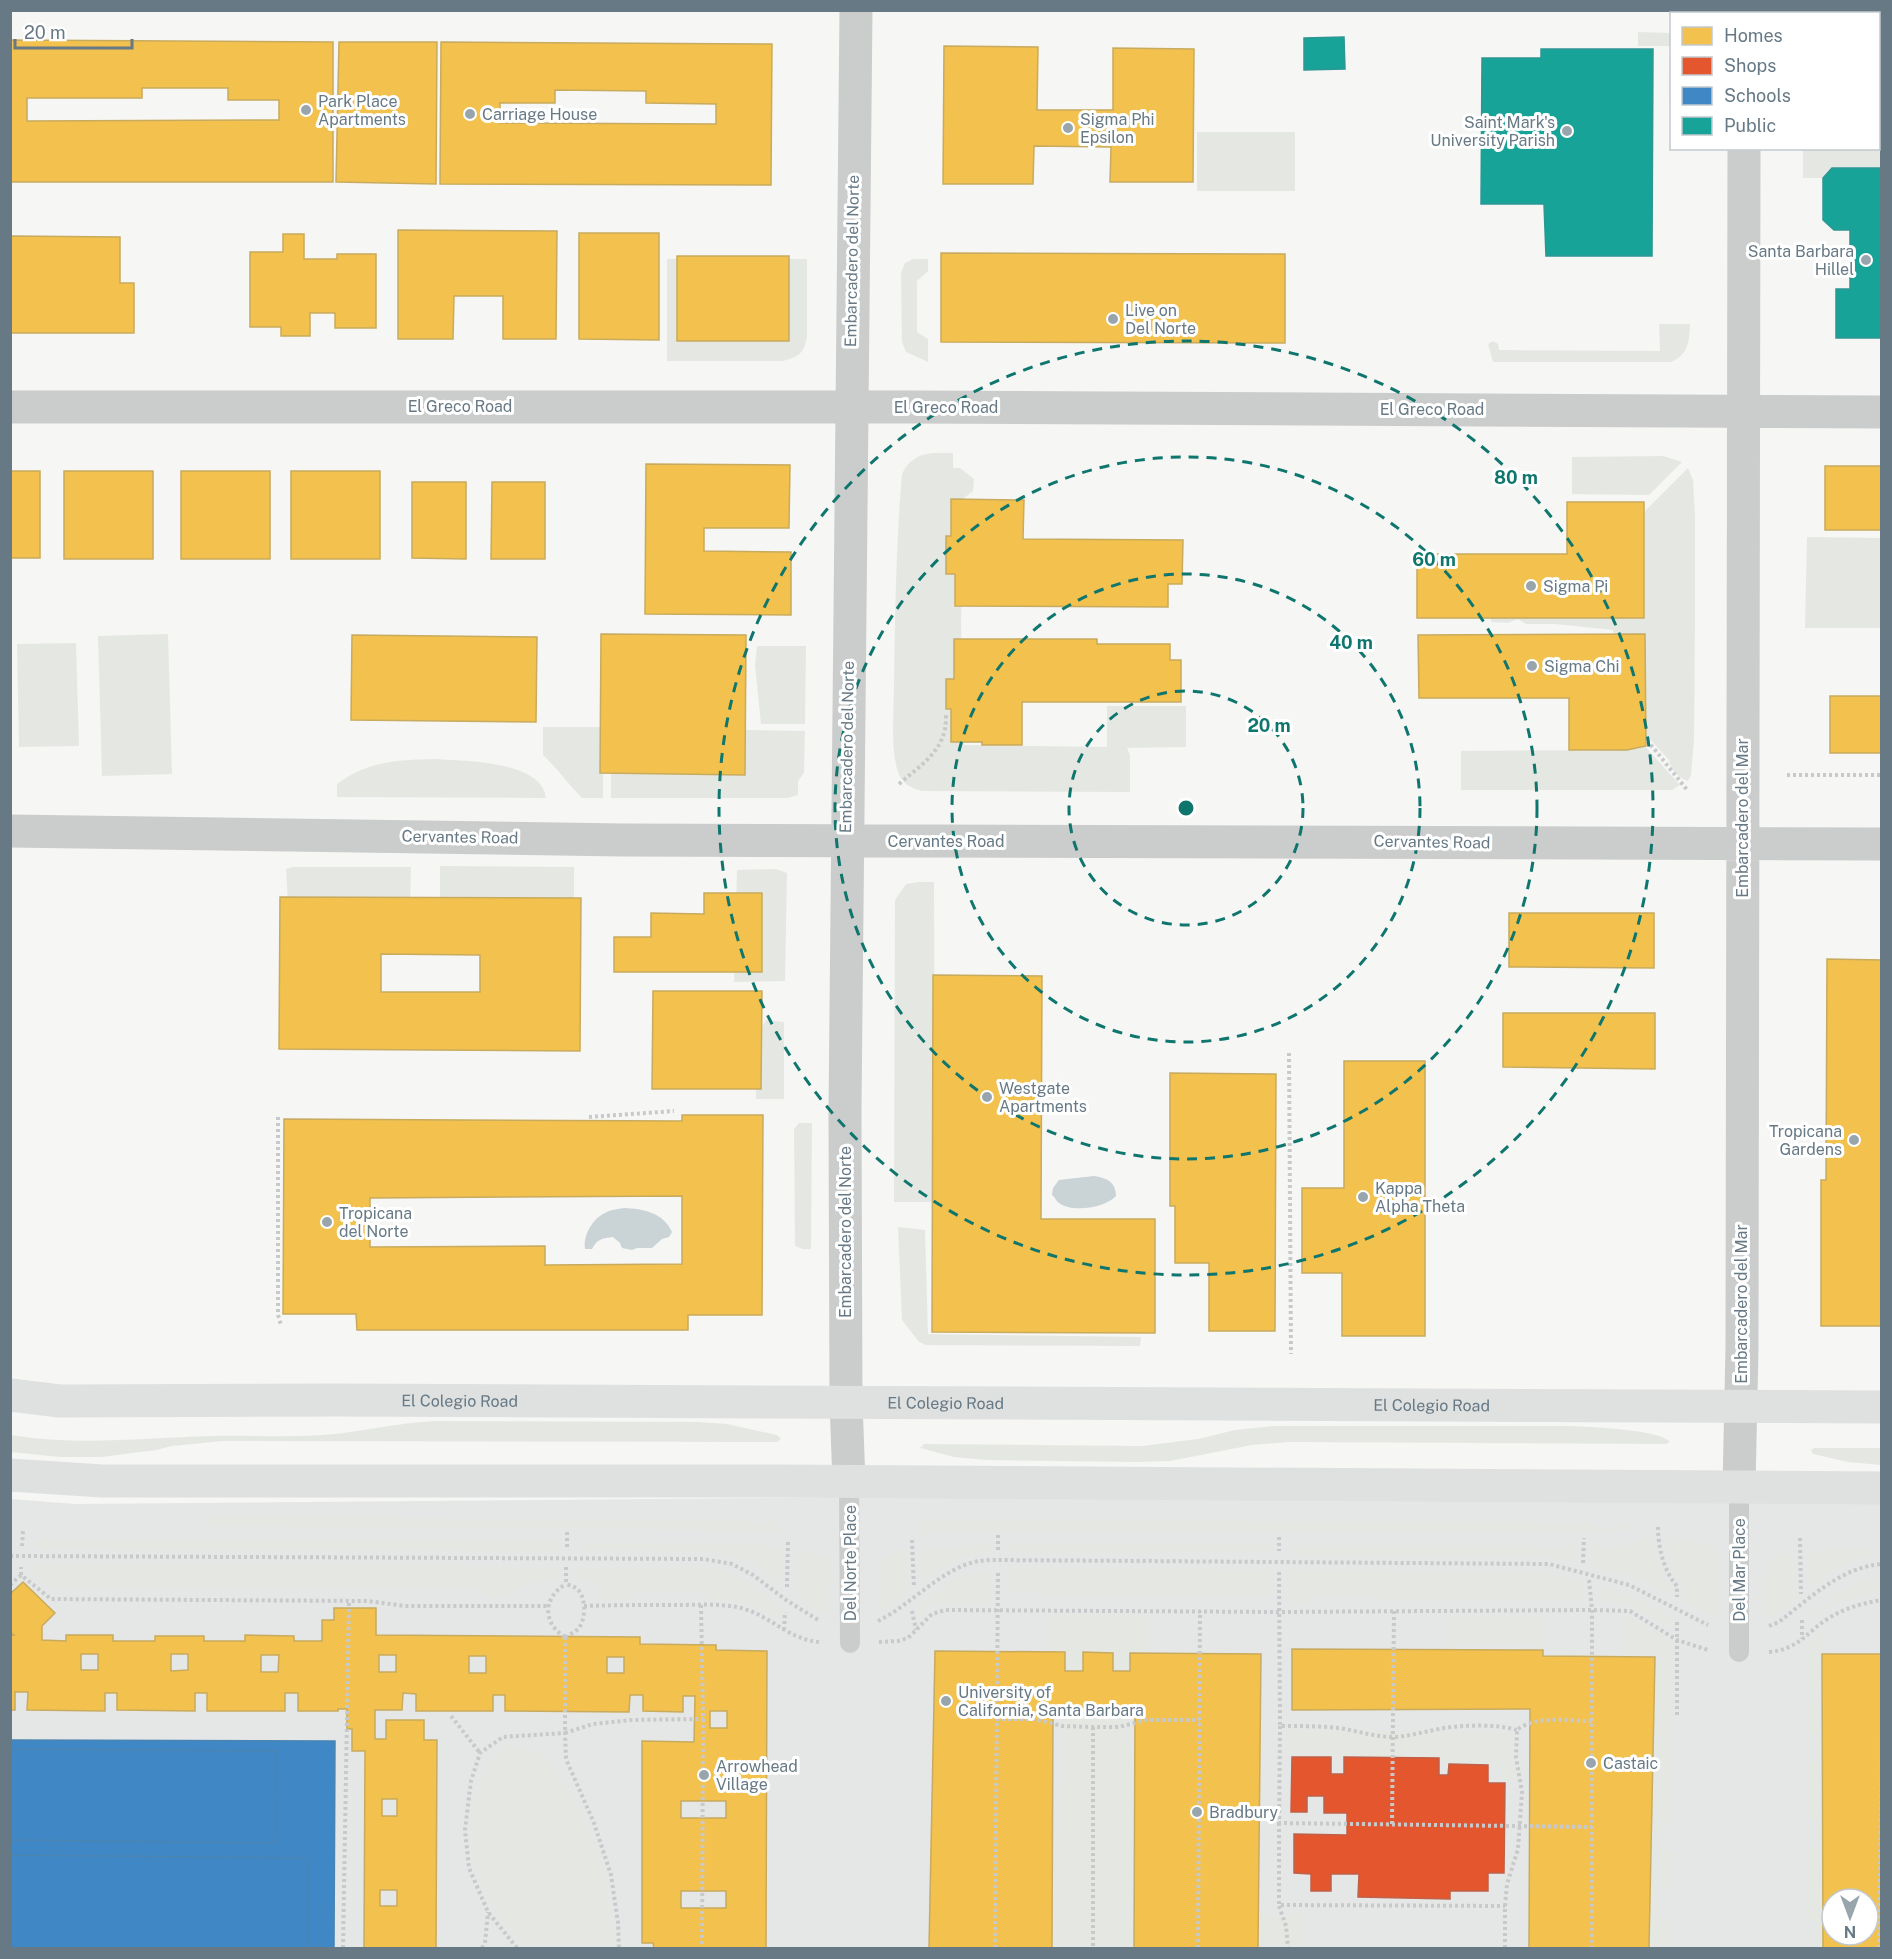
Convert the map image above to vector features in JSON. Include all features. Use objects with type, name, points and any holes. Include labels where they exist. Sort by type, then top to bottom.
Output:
[{"type":"main road","name":"El Colegio Road","points":[[10,1395],[60,1401],[846,1401],[1881,1407]]},
{"type":"main road","points":[[10,1474],[102,1480],[1881,1488]]},
{"type":"street","name":"Embarcadero del Norte","points":[[849,1482],[846,1401],[844,1111],[856,10]]},
{"type":"street","name":"Embarcadero del Mar","points":[[1739,1487],[1744,150]]},
{"type":"street","name":"El Greco Road","points":[[10,406],[1881,412]]},
{"type":"street","name":"Cervantes Road","points":[[10,831],[623,840],[1881,844]]},
{"type":"lane","name":"Del Norte Place","points":[[849,1482],[850,1634]]},
{"type":"lane","name":"Del Mar Place","points":[[1739,1487],[1739,1652]]},
{"type":"path","points":[[899,784],[939,747],[946,729],[946,715]]},
{"type":"path","points":[[1647,740],[1688,791]]},
{"type":"path","points":[[1787,775],[1881,775]]},
{"type":"path","points":[[1289,1053],[1291,1353]]},
{"type":"path","points":[[589,1117],[674,1111]]},
{"type":"path","points":[[278,1117],[278,1315],[281,1325]]},
{"type":"path","points":[[1658,1527],[1658,1538],[1669,1577],[1677,1586],[1677,1597]]},
{"type":"path","points":[[22,1546],[23,1530]]},
{"type":"path","points":[[567,1532],[567,1547]]},
{"type":"path","points":[[998,1535],[998,1551]]},
{"type":"path","points":[[1279,1537],[1279,1551]]},
{"type":"path","points":[[1583,1563],[1584,1538]]},
{"type":"path","points":[[1800,1538],[1801,1594]]},
{"type":"path","points":[[787,1587],[788,1540]]},
{"type":"path","points":[[912,1540],[914,1587]]},
{"type":"path","points":[[10,1556],[704,1559],[732,1564],[753,1575],[786,1600],[820,1621],[850,1634],[893,1613],[952,1571],[978,1561],[1549,1563],[1629,1585],[1649,1593],[1697,1621],[1712,1626],[1738,1629],[1767,1627],[1779,1622],[1837,1578],[1858,1567],[1881,1564]]},
{"type":"path","points":[[10,1585],[21,1575],[21,1567]]},
{"type":"path","points":[[566,1567],[566,1584]]},
{"type":"path","points":[[995,1948],[998,1570]]},
{"type":"path","points":[[1279,1572],[1279,1905],[1286,1926],[1288,1948]]},
{"type":"path","points":[[21,1575],[51,1599],[368,1601],[405,1606],[549,1606]]},
{"type":"path","points":[[1589,1580],[1592,1610],[1592,1948]]},
{"type":"path","points":[[565,1637],[578,1629],[583,1617],[584,1606],[581,1594],[576,1588],[566,1584]]},
{"type":"path","points":[[565,1637],[555,1631],[550,1622],[549,1606],[553,1594],[566,1584]]},
{"type":"path","points":[[1762,1652],[1784,1650],[1845,1609],[1881,1600]]},
{"type":"path","points":[[343,1948],[349,1601]]},
{"type":"path","points":[[584,1606],[701,1605],[739,1608],[756,1613],[791,1635],[812,1642],[827,1643]]},
{"type":"path","points":[[701,1605],[702,1948]]},
{"type":"path","points":[[878,1642],[909,1638],[932,1614],[945,1610],[1279,1612],[1592,1610],[1630,1611],[1677,1640],[1716,1652]]},
{"type":"path","points":[[912,1611],[916,1630]]},
{"type":"path","points":[[1198,1948],[1200,1611]]},
{"type":"path","points":[[1392,1824],[1394,1611]]},
{"type":"path","points":[[784,1630],[785,1612]]},
{"type":"path","points":[[1802,1620],[1802,1640]]},
{"type":"path","points":[[1677,1621],[1677,1715]]},
{"type":"path","points":[[565,1637],[566,1759],[594,1823],[611,1875],[619,1948]]},
{"type":"path","points":[[451,1716],[480,1753]]},
{"type":"path","points":[[517,1948],[488,1912],[469,1868],[465,1830],[471,1781],[480,1753],[503,1737],[565,1733],[593,1724],[632,1720],[703,1719]]},
{"type":"path","points":[[996,1719],[1034,1719],[1062,1726],[1093,1727],[1119,1727],[1146,1720],[1200,1720]]},
{"type":"path","points":[[1517,1730],[1525,1724],[1539,1721],[1592,1721]]},
{"type":"path","points":[[1880,1948],[1881,1723]]},
{"type":"path","points":[[1280,1726],[1322,1726],[1367,1735],[1393,1737],[1416,1735],[1445,1728],[1473,1726],[1517,1730]]},
{"type":"path","points":[[1093,1727],[1093,1948]]},
{"type":"path","points":[[1505,1948],[1507,1884],[1518,1849],[1522,1792],[1516,1757],[1517,1730]]},
{"type":"path","points":[[1279,1823],[1592,1827]]},
{"type":"path","points":[[1279,1905],[1505,1906]]},
{"type":"path","points":[[482,1948],[485,1943],[488,1912]]},
{"type":"shaded area","points":[[1638,32],[1670,33],[1670,46],[1638,46]]},
{"type":"shaded area","points":[[1881,35],[1881,168],[1833,168],[1823,178],[1803,178],[1803,150],[1880,150]]},
{"type":"shaded area","points":[[1670,46],[1670,99],[1669,99]]},
{"type":"shaded area","points":[[1197,132],[1295,132],[1295,191],[1197,191]]},
{"type":"shaded area","points":[[667,259],[807,259],[807,337],[802,351],[783,361],[667,361]]},
{"type":"shaded area","points":[[913,259],[928,259],[928,271],[917,281],[917,332],[928,339],[928,362],[906,352],[902,342],[901,273],[905,263]]},
{"type":"shaded area","points":[[1659,324],[1690,324],[1685,351],[1671,362],[1493,362],[1488,344],[1493,341],[1498,344],[1499,350],[1660,351]]},
{"type":"shaded area","points":[[932,453],[953,453],[953,468],[960,468],[974,479],[973,491],[964,498],[961,623],[964,745],[1107,747],[1107,706],[1186,706],[1186,747],[1127,748],[1130,755],[1130,792],[922,791],[907,785],[902,780],[894,752],[893,729],[896,580],[902,474],[914,459]]},
{"type":"shaded area","points":[[1663,456],[1682,462],[1649,495],[1572,494],[1572,457]]},
{"type":"shaded area","points":[[1688,468],[1693,480],[1695,517],[1695,624],[1694,739],[1691,775],[1688,781],[1676,773],[1669,760],[1637,725],[1613,630],[1555,624],[1526,624],[1518,619],[1508,623],[1491,622],[1492,605],[1642,514]]},
{"type":"shaded area","points":[[1807,537],[1881,538],[1881,628],[1805,628]]},
{"type":"shaded area","points":[[168,634],[172,774],[102,776],[98,636]]},
{"type":"shaded area","points":[[76,643],[79,746],[19,747],[17,644]]},
{"type":"shaded area","points":[[757,646],[806,646],[805,724],[761,724],[755,665]]},
{"type":"shaded area","points":[[543,727],[603,727],[603,798],[582,798],[543,755]]},
{"type":"shaded area","points":[[742,730],[805,731],[804,773],[798,781],[798,795],[788,798],[611,798],[611,771]]},
{"type":"shaded area","points":[[1642,743],[1680,785],[1672,790],[1461,790],[1461,751],[1627,750]]},
{"type":"shaded area","points":[[434,759],[481,762],[516,769],[531,776],[541,785],[546,798],[337,797],[337,784],[348,776],[371,766],[395,761]]},
{"type":"shaded area","points":[[440,866],[574,867],[574,903],[440,904]]},
{"type":"shaded area","points":[[293,867],[411,867],[410,903],[288,903],[286,869]]},
{"type":"shaded area","points":[[776,869],[787,873],[785,981],[734,982],[737,870]]},
{"type":"shaded area","points":[[934,882],[935,1202],[894,1202],[895,900],[906,884]]},
{"type":"shaded area","points":[[766,1020],[784,1022],[784,1099],[756,1099],[757,1035]]},
{"type":"shaded area","points":[[799,1123],[812,1123],[811,1249],[795,1246],[794,1129]]},
{"type":"shaded area","points":[[1094,1176],[1110,1182],[1116,1191],[1116,1196],[1097,1206],[1072,1208],[1058,1202],[1052,1195],[1053,1188],[1059,1180]]},
{"type":"shaded area","points":[[624,1208],[638,1209],[658,1216],[672,1232],[669,1237],[662,1239],[652,1248],[632,1250],[622,1248],[613,1237],[601,1240],[592,1249],[585,1249],[587,1233],[596,1219],[607,1212]]},
{"type":"shaded area","points":[[898,1227],[925,1230],[928,1334],[1141,1337],[1140,1346],[926,1345],[919,1342],[902,1320]]},
{"type":"shaded area","points":[[434,1421],[698,1422],[727,1424],[777,1435],[781,1439],[777,1442],[223,1441],[102,1457],[59,1457],[11,1452],[11,1435],[86,1441],[211,1436],[304,1436]]},
{"type":"shaded area","points":[[1275,1426],[1569,1426],[1638,1431],[1670,1442],[1666,1444],[1288,1442],[1252,1445],[1170,1461],[1137,1462],[986,1460],[954,1457],[920,1448],[924,1444],[1142,1446],[1198,1439],[1235,1430]]},
{"type":"shaded area","points":[[1814,1448],[1881,1448],[1881,1465],[1848,1462],[1813,1454],[1811,1450]]},
{"type":"shaded area","name":"University of California, Santa Barbara","points":[[1881,1496],[1881,1948],[11,1948],[11,1499],[75,1504],[883,1497]]},
{"type":"shaded area","points":[[210,1517],[749,1521],[749,1525],[767,1525],[769,1521],[774,1523],[782,1533],[759,1530],[210,1526]]},
{"type":"shaded area","points":[[924,1520],[1594,1523],[1595,1529],[1612,1529],[1613,1523],[1632,1523],[1627,1529],[1612,1532],[975,1530],[915,1534]]},
{"type":"shaded area","points":[[1651,1537],[1663,1579],[1671,1587],[1671,1595],[1642,1580],[1591,1565],[1593,1547],[1624,1547]]},
{"type":"shaded area","points":[[1666,1537],[1688,1539],[1715,1546],[1717,1618],[1684,1602],[1684,1584],[1675,1577]]},
{"type":"shaded area","points":[[38,1539],[559,1541],[558,1551],[37,1549]]},
{"type":"shaded area","points":[[582,1543],[753,1543],[781,1550],[781,1583],[754,1563],[715,1551],[581,1550]]},
{"type":"shaded area","points":[[989,1545],[989,1553],[961,1558],[937,1571],[922,1583],[921,1549]]},
{"type":"shaded area","points":[[1009,1545],[1269,1545],[1269,1553],[1011,1553]]},
{"type":"shaded area","points":[[1291,1546],[1574,1547],[1575,1562],[1540,1555],[1291,1554]]},
{"type":"shaded area","points":[[797,1549],[829,1557],[828,1613],[819,1611],[796,1595]]},
{"type":"shaded area","points":[[1826,1549],[1880,1550],[1880,1555],[1851,1562],[1809,1589],[1809,1553]]},
{"type":"shaded area","points":[[899,1550],[907,1550],[907,1594],[878,1613],[879,1560]]},
{"type":"shaded area","points":[[1781,1554],[1794,1554],[1796,1599],[1780,1612],[1764,1618],[1765,1562]]},
{"type":"shaded area","points":[[31,1564],[559,1567],[558,1578],[535,1582],[516,1589],[511,1597],[486,1597],[485,1588],[44,1586],[31,1573]]},
{"type":"shaded area","points":[[577,1567],[704,1567],[715,1569],[736,1577],[764,1594],[781,1608],[781,1619],[763,1610],[745,1605],[707,1600],[706,1591],[628,1591],[627,1599],[605,1599],[601,1597],[601,1584],[577,1578]]},
{"type":"shaded area","points":[[1007,1567],[1271,1570],[1271,1595],[1044,1595],[1043,1591],[1007,1591]]},
{"type":"shaded area","points":[[989,1569],[989,1602],[937,1603],[929,1606],[917,1622],[917,1608],[933,1595],[950,1583],[978,1571]]},
{"type":"shaded area","points":[[1289,1570],[1544,1572],[1582,1582],[1583,1599],[1372,1599],[1372,1595],[1313,1594],[1312,1604],[1289,1604]]},
{"type":"shaded area","points":[[1879,1576],[1880,1593],[1851,1598],[1832,1605],[1816,1616],[1811,1624],[1810,1617],[1840,1591]]},
{"type":"shaded area","points":[[1599,1586],[1638,1599],[1673,1618],[1673,1630],[1632,1606],[1599,1600]]},
{"type":"shaded area","points":[[1049,1614],[1147,1615],[1146,1677],[1049,1676]]},
{"type":"shaded area","points":[[1454,1616],[1544,1616],[1544,1645],[1450,1645],[1451,1619]]},
{"type":"shaded area","points":[[1624,1616],[1673,1643],[1671,1822],[1660,1822],[1659,1851],[1671,1852],[1671,1890],[1659,1890],[1658,1919],[1671,1919],[1670,1948],[1650,1948],[1653,1660],[1624,1659]]},
{"type":"shaded area","points":[[1824,1631],[1827,1887],[1820,1887],[1820,1947],[1828,1948],[1817,1948],[1817,1920],[1806,1920],[1807,1847],[1818,1846],[1818,1819],[1807,1818],[1807,1763],[1818,1762],[1818,1734],[1807,1733],[1808,1644]]},
{"type":"shaded area","points":[[1064,1715],[1130,1715],[1134,1948],[1053,1948]]},
{"type":"shaded area","points":[[1292,1730],[1506,1731],[1512,1734],[1512,1759],[1517,1779],[1505,1783],[1498,1767],[1449,1764],[1447,1757],[1292,1757],[1288,1733]]},
{"type":"shaded area","points":[[514,1746],[524,1747],[539,1754],[565,1787],[577,1807],[598,1853],[605,1877],[610,1901],[612,1948],[526,1948],[499,1916],[488,1898],[480,1879],[473,1845],[475,1804],[480,1784],[488,1767],[499,1754]]},
{"type":"shaded area","points":[[1303,1915],[1302,1948],[1258,1948],[1258,1917]]},
{"type":"building: Homes","name":"Park Place Apartments","points":[[10,40],[333,42],[333,182],[10,182]],"holes":[[[142,88],[228,88],[228,100],[279,100],[279,120],[27,121],[27,98],[142,98]]]},
{"type":"building: Homes","name":"Carriage House","points":[[339,42],[437,42],[436,184],[336,182]]},
{"type":"building: Homes","name":"Carriage House","points":[[441,42],[772,44],[771,185],[440,184]],"holes":[[[555,90],[646,91],[646,103],[716,104],[716,124],[500,123],[500,103],[555,103]]]},
{"type":"building: Homes","name":"Sigma Phi Epsilon","points":[[944,46],[1038,47],[1037,110],[1113,110],[1113,48],[1194,49],[1193,182],[1110,182],[1111,147],[1034,146],[1033,184],[943,184]]},
{"type":"building: Homes","points":[[398,230],[557,231],[556,339],[503,339],[503,296],[454,296],[453,339],[398,339]]},
{"type":"building: Homes","points":[[579,233],[659,233],[659,340],[579,339]]},
{"type":"building: Homes","points":[[283,234],[304,234],[304,259],[337,259],[337,254],[376,254],[376,328],[335,328],[335,313],[310,313],[310,336],[281,336],[281,327],[250,327],[250,252],[283,252]]},
{"type":"building: Homes","points":[[10,236],[120,237],[120,283],[134,283],[134,333],[10,333]]},
{"type":"building: Homes","name":"Live on Del Norte","points":[[941,253],[1285,254],[1285,343],[941,342]]},
{"type":"building: Homes","points":[[677,256],[789,256],[789,341],[677,341]]},
{"type":"building: Homes","points":[[646,464],[790,465],[789,528],[704,528],[704,551],[791,552],[791,615],[645,614]]},
{"type":"building: Homes","points":[[1825,466],[1882,466],[1882,530],[1825,530]]},
{"type":"building: Homes","points":[[10,471],[40,471],[40,558],[10,558]]},
{"type":"building: Homes","points":[[64,471],[153,471],[153,559],[64,559]]},
{"type":"building: Homes","points":[[181,471],[270,471],[270,559],[181,559]]},
{"type":"building: Homes","points":[[291,471],[380,471],[380,559],[291,559]]},
{"type":"building: Homes","points":[[412,482],[466,482],[466,559],[412,558]]},
{"type":"building: Homes","points":[[492,482],[545,482],[545,559],[491,559]]},
{"type":"building: Homes","points":[[951,499],[1024,500],[1023,539],[1183,540],[1182,584],[1168,584],[1168,607],[955,606],[955,574],[946,574],[946,536],[951,536]]},
{"type":"building: Homes","name":"Sigma Pi","points":[[1567,502],[1644,502],[1644,618],[1417,618],[1417,554],[1567,554]]},
{"type":"building: Homes","points":[[601,634],[746,635],[745,775],[600,773]]},
{"type":"building: Homes","name":"Sigma Chi","points":[[1645,634],[1646,746],[1627,750],[1569,750],[1569,698],[1419,698],[1418,635]]},
{"type":"building: Homes","points":[[352,635],[537,637],[536,722],[351,720]]},
{"type":"building: Homes","points":[[954,639],[1097,639],[1097,644],[1170,644],[1170,660],[1181,660],[1181,702],[1022,702],[1022,745],[951,742],[951,709],[946,709],[946,679],[954,679]]},
{"type":"building: Homes","points":[[1830,696],[1882,696],[1882,753],[1830,753]]},
{"type":"building: Homes","points":[[704,893],[762,893],[762,972],[614,972],[614,937],[651,937],[651,913],[704,914]]},
{"type":"building: Homes","points":[[280,897],[581,898],[580,1051],[279,1049]],"holes":[[[381,954],[480,955],[480,992],[381,992]]]},
{"type":"building: Homes","points":[[1509,913],[1654,913],[1654,968],[1509,967]]},
{"type":"building: Homes","name":"Tropicana Gardens","points":[[1827,959],[1882,960],[1882,1326],[1821,1326],[1821,1180],[1826,1180]]},
{"type":"building: Homes","name":"Westgate Apartments","points":[[933,975],[1042,976],[1041,1219],[1155,1219],[1155,1333],[932,1332]]},
{"type":"building: Homes","points":[[653,991],[762,991],[761,1089],[652,1089]]},
{"type":"building: Homes","points":[[1503,1013],[1655,1013],[1655,1069],[1503,1067]]},
{"type":"building: Homes","name":"Kappa Alpha Theta","points":[[1344,1061],[1425,1061],[1425,1336],[1342,1336],[1342,1273],[1302,1273],[1302,1188],[1344,1188]]},
{"type":"building: Homes","points":[[1170,1073],[1276,1074],[1275,1331],[1209,1331],[1209,1263],[1175,1263],[1175,1206],[1170,1206]]},
{"type":"building: Homes","name":"Tropicana del Norte","points":[[682,1115],[763,1115],[762,1315],[688,1315],[688,1330],[357,1330],[356,1314],[283,1314],[284,1119],[682,1121]],"holes":[[[682,1196],[682,1264],[545,1265],[545,1246],[370,1247],[370,1198]]]},
{"type":"building: Homes","name":"Arrowhead Village","points":[[23,1582],[55,1613],[42,1626],[42,1640],[66,1641],[66,1635],[113,1635],[113,1641],[155,1641],[155,1636],[204,1636],[204,1641],[245,1641],[245,1635],[294,1636],[294,1641],[322,1641],[322,1620],[334,1620],[334,1608],[376,1608],[376,1635],[640,1637],[640,1644],[716,1645],[716,1650],[767,1651],[766,1948],[654,1948],[653,1943],[642,1943],[642,1741],[694,1742],[695,1696],[683,1696],[683,1712],[643,1711],[643,1695],[630,1695],[629,1712],[505,1711],[505,1695],[493,1695],[493,1711],[416,1711],[416,1694],[403,1693],[402,1710],[375,1710],[375,1739],[386,1739],[386,1720],[424,1720],[424,1740],[437,1740],[436,1948],[364,1948],[365,1751],[352,1751],[352,1729],[347,1729],[347,1709],[298,1711],[298,1693],[285,1693],[285,1711],[207,1711],[207,1693],[195,1693],[195,1711],[117,1710],[117,1693],[105,1693],[105,1711],[27,1710],[28,1692],[15,1692],[15,1710],[10,1710],[10,1635],[14,1635],[10,1632],[10,1594]],"holes":[[[81,1654],[98,1654],[98,1670],[81,1670]],[[171,1654],[188,1654],[188,1670],[171,1671]],[[261,1655],[279,1655],[278,1672],[261,1672]],[[379,1655],[396,1655],[396,1672],[379,1672]],[[469,1656],[486,1656],[486,1673],[469,1673]],[[607,1657],[624,1657],[624,1673],[607,1673]],[[710,1711],[727,1711],[727,1728],[710,1728]],[[382,1799],[397,1799],[397,1816],[382,1816]],[[681,1801],[726,1801],[726,1818],[681,1818]],[[380,1890],[397,1890],[397,1906],[380,1906]],[[681,1891],[726,1891],[726,1908],[681,1908]]]},
{"type":"building: Homes","name":"Castaic","points":[[1292,1649],[1543,1650],[1543,1656],[1655,1657],[1649,1948],[1529,1948],[1530,1709],[1292,1710]]},
{"type":"building: Homes","name":"Bradbury","points":[[935,1651],[1065,1652],[1065,1671],[1083,1671],[1083,1652],[1113,1653],[1113,1671],[1130,1671],[1130,1653],[1261,1654],[1258,1948],[1134,1948],[1135,1706],[1053,1708],[1052,1948],[929,1948]]},
{"type":"building: Homes","points":[[1822,1654],[1882,1654],[1882,1948],[1823,1948],[1880,1947],[1880,1887],[1823,1887]]},
{"type":"building: Homes","points":[[1372,1849],[1405,1849],[1406,1879],[1373,1879]]},
{"type":"building: Shops","points":[[1292,1757],[1331,1757],[1331,1774],[1344,1774],[1344,1757],[1439,1758],[1439,1775],[1448,1775],[1449,1764],[1488,1765],[1488,1783],[1505,1783],[1504,1873],[1488,1873],[1488,1891],[1450,1891],[1450,1899],[1358,1897],[1359,1874],[1331,1874],[1331,1891],[1311,1891],[1311,1874],[1294,1873],[1294,1834],[1347,1835],[1347,1813],[1324,1813],[1324,1796],[1307,1796],[1307,1812],[1291,1812]]},
{"type":"building: Schools","points":[[10,1740],[335,1741],[334,1948],[10,1948]]},
{"type":"building: Schools","points":[[10,1749],[276,1751],[275,1843],[10,1840]]},
{"type":"building: Schools","points":[[10,1855],[308,1858],[308,1948],[10,1948]]},
{"type":"building: Public","points":[[1344,37],[1345,69],[1304,70],[1304,38]]},
{"type":"building: Public","name":"Saint Mark's University Parish","points":[[1541,49],[1653,49],[1652,256],[1546,256],[1544,204],[1481,204],[1482,58],[1541,58]]},
{"type":"building: Public","name":"Santa Barbara Hillel","points":[[1832,168],[1882,168],[1882,338],[1836,338],[1836,289],[1850,289],[1850,230],[1834,230],[1823,220],[1823,178]]},
{"type":"place","name":"Park Place Apartments","points":[[306,110]]},
{"type":"place","name":"Carriage House","points":[[470,114]]},
{"type":"place","name":"Sigma Phi Epsilon","points":[[1068,128]]},
{"type":"place","name":"Saint Mark's University Parish","points":[[1567,131]]},
{"type":"place","name":"Santa Barbara Hillel","points":[[1866,260]]},
{"type":"place","name":"Live on Del Norte","points":[[1113,319]]},
{"type":"place","name":"Sigma Pi","points":[[1531,586]]},
{"type":"place","name":"Sigma Chi","points":[[1532,666]]},
{"type":"place","name":"Westgate Apartments","points":[[987,1097]]},
{"type":"place","name":"Tropicana Gardens","points":[[1854,1140]]},
{"type":"place","name":"Kappa Alpha Theta","points":[[1363,1197]]},
{"type":"place","name":"Tropicana del Norte","points":[[327,1222]]},
{"type":"place","name":"University of California, Santa Barbara","points":[[946,1701]]},
{"type":"place","name":"Castaic","points":[[1591,1763]]},
{"type":"place","name":"Arrowhead Village","points":[[704,1775]]},
{"type":"place","name":"Bradbury","points":[[1197,1812]]}]
